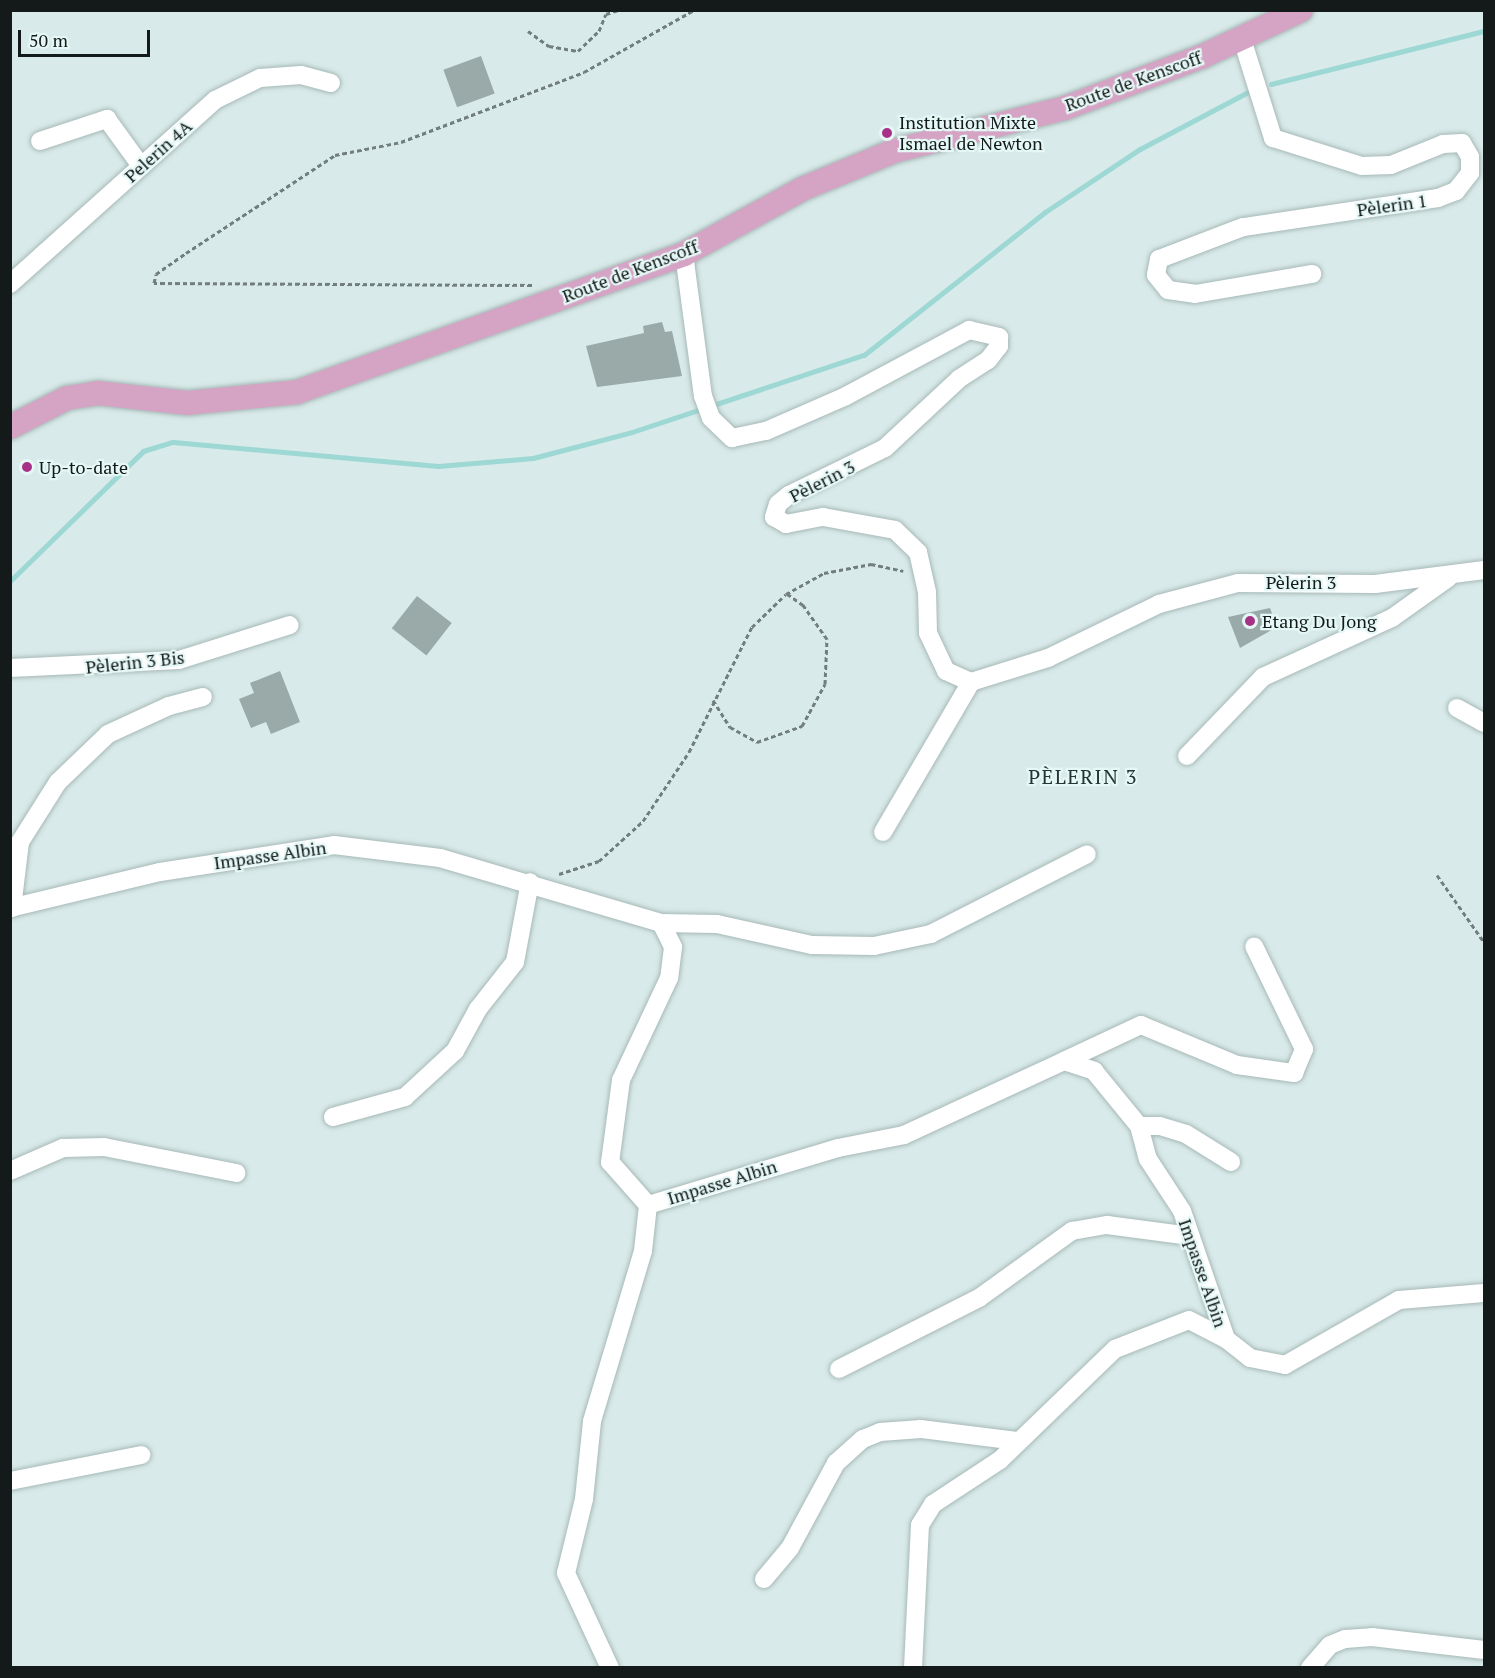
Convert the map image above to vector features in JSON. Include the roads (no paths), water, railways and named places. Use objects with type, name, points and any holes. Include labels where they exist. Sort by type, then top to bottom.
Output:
[{"type":"main road","name":"Route de Kenscoff","points":[[10,427],[67,398],[97,393],[187,403],[297,392],[684,254],[802,189],[894,150],[1065,108],[1242,39],[1302,10]]},
{"type":"street","name":"Pèlerin 1","points":[[1242,39],[1273,138],[1362,166],[1390,165],[1443,144],[1462,143],[1470,157],[1470,173],[1447,195],[1243,227],[1159,259],[1156,275],[1168,290],[1196,294],[1312,274]]},
{"type":"street","name":"Pelerin 4A","points":[[10,284],[215,100],[260,78],[301,75],[331,83]]},
{"type":"street","points":[[40,141],[107,119],[141,166]]},
{"type":"street","name":"Pèlerin 3","points":[[684,254],[703,396],[711,418],[732,438],[766,431],[846,396],[969,330],[999,337],[999,346],[988,360],[959,379],[885,448],[789,495],[778,504],[774,518],[786,524],[823,517],[895,530],[918,552],[927,592],[928,633],[946,671],[970,682],[1048,658],[1159,604],[1238,583],[1375,584],[1449,577],[1485,570]]},
{"type":"street","points":[[1187,756],[1263,677],[1392,618],[1449,577]]},
{"type":"street","name":"Pèlerin 3 Bis","points":[[10,668],[179,660],[290,625]]},
{"type":"street","points":[[883,832],[970,682]]},
{"type":"street","points":[[11,908],[20,842],[58,782],[108,734],[169,706],[203,697]]},
{"type":"street","points":[[1457,708],[1485,723]]},
{"type":"street","name":"Impasse Albin","points":[[11,908],[171,870],[334,845],[440,858],[530,882],[662,923],[673,947],[669,978],[621,1080],[610,1162],[648,1205],[837,1148],[904,1135],[1064,1061],[1094,1071],[1139,1126],[1148,1159],[1182,1211],[1226,1339],[1250,1358],[1285,1365],[1399,1300],[1485,1293]]},
{"type":"street","points":[[662,923],[717,924],[812,945],[874,946],[930,934],[1087,854]]},
{"type":"street","points":[[333,1117],[405,1097],[455,1051],[477,1009],[515,962],[530,882]]},
{"type":"street","points":[[1064,1061],[1142,1025],[1238,1065],[1294,1073],[1304,1049],[1254,945]]},
{"type":"street","points":[[1139,1126],[1160,1126],[1186,1134],[1231,1162]]},
{"type":"street","points":[[10,1172],[63,1148],[104,1147],[236,1173]]},
{"type":"street","points":[[610,1668],[566,1573],[584,1499],[592,1421],[643,1251],[648,1205]]},
{"type":"street","points":[[839,1369],[979,1298],[1072,1231],[1107,1225],[1190,1236]]},
{"type":"street","points":[[913,1668],[920,1525],[933,1504],[1000,1460],[1115,1349],[1189,1320],[1226,1339]]},
{"type":"street","points":[[764,1579],[790,1548],[836,1463],[863,1439],[880,1432],[921,1429],[1018,1442]]},
{"type":"street","points":[[10,1481],[141,1455]]},
{"type":"street","points":[[1310,1668],[1330,1645],[1345,1640],[1372,1637],[1485,1650]]},
{"type":"waterway","points":[[1271,84],[1484,31]]},
{"type":"waterway","points":[[10,581],[143,451],[173,442],[438,466],[533,458],[632,432],[864,355],[1045,212],[1140,149],[1254,89]]},
{"type":"place","name":"Institution Mixte Ismael de Newton","points":[[887,133]]},
{"type":"place","name":"Up-to-date","points":[[27,467]]},
{"type":"place","name":"Etang Du Jong","points":[[1250,621]]},
{"type":"district","name":"PÈLERIN 3","points":[[1083,776]]}]
